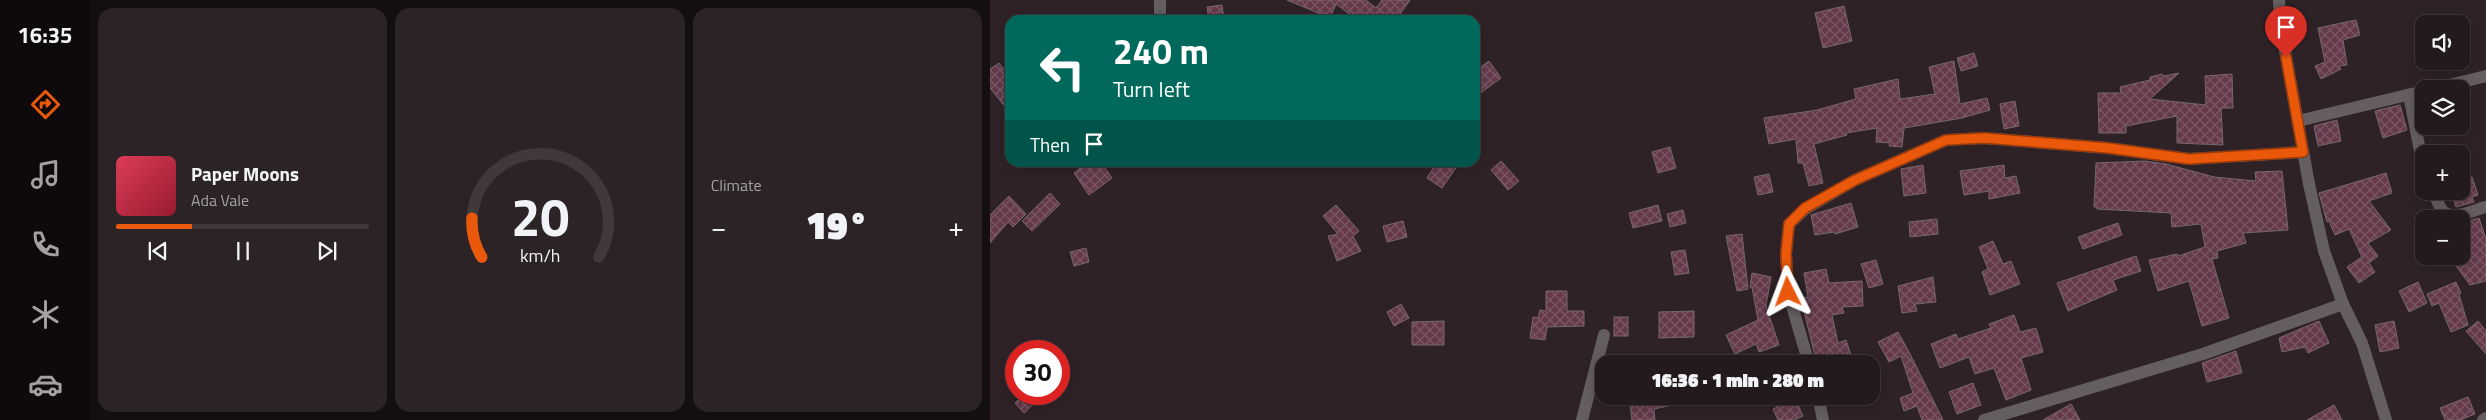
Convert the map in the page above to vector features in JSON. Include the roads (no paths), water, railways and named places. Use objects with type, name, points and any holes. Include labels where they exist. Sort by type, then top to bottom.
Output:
[{"type":"street","points":[[1160,0],[1160,15]]},
{"type":"street","points":[[2279,0],[2280,23],[2303,152],[2324,251],[2343,304],[2362,344],[2386,420]]},
{"type":"street","points":[[2470,80],[2486,76]]},
{"type":"street","points":[[2298,121],[2415,93]]},
{"type":"street","points":[[2409,94],[2419,145]]},
{"type":"street","points":[[1806,355],[1788,292],[1786,254],[1789,224],[1805,208],[1855,180],[1946,140],[1984,138],[2108,148],[2189,159],[2303,152]]},
{"type":"street","points":[[2437,200],[2442,210],[2447,214],[2456,215],[2485,206]]},
{"type":"street","points":[[1984,420],[2203,354],[2343,304]]},
{"type":"street","points":[[1582,420],[1604,335]]},
{"type":"street","points":[[1820,405],[1823,420]]}]
